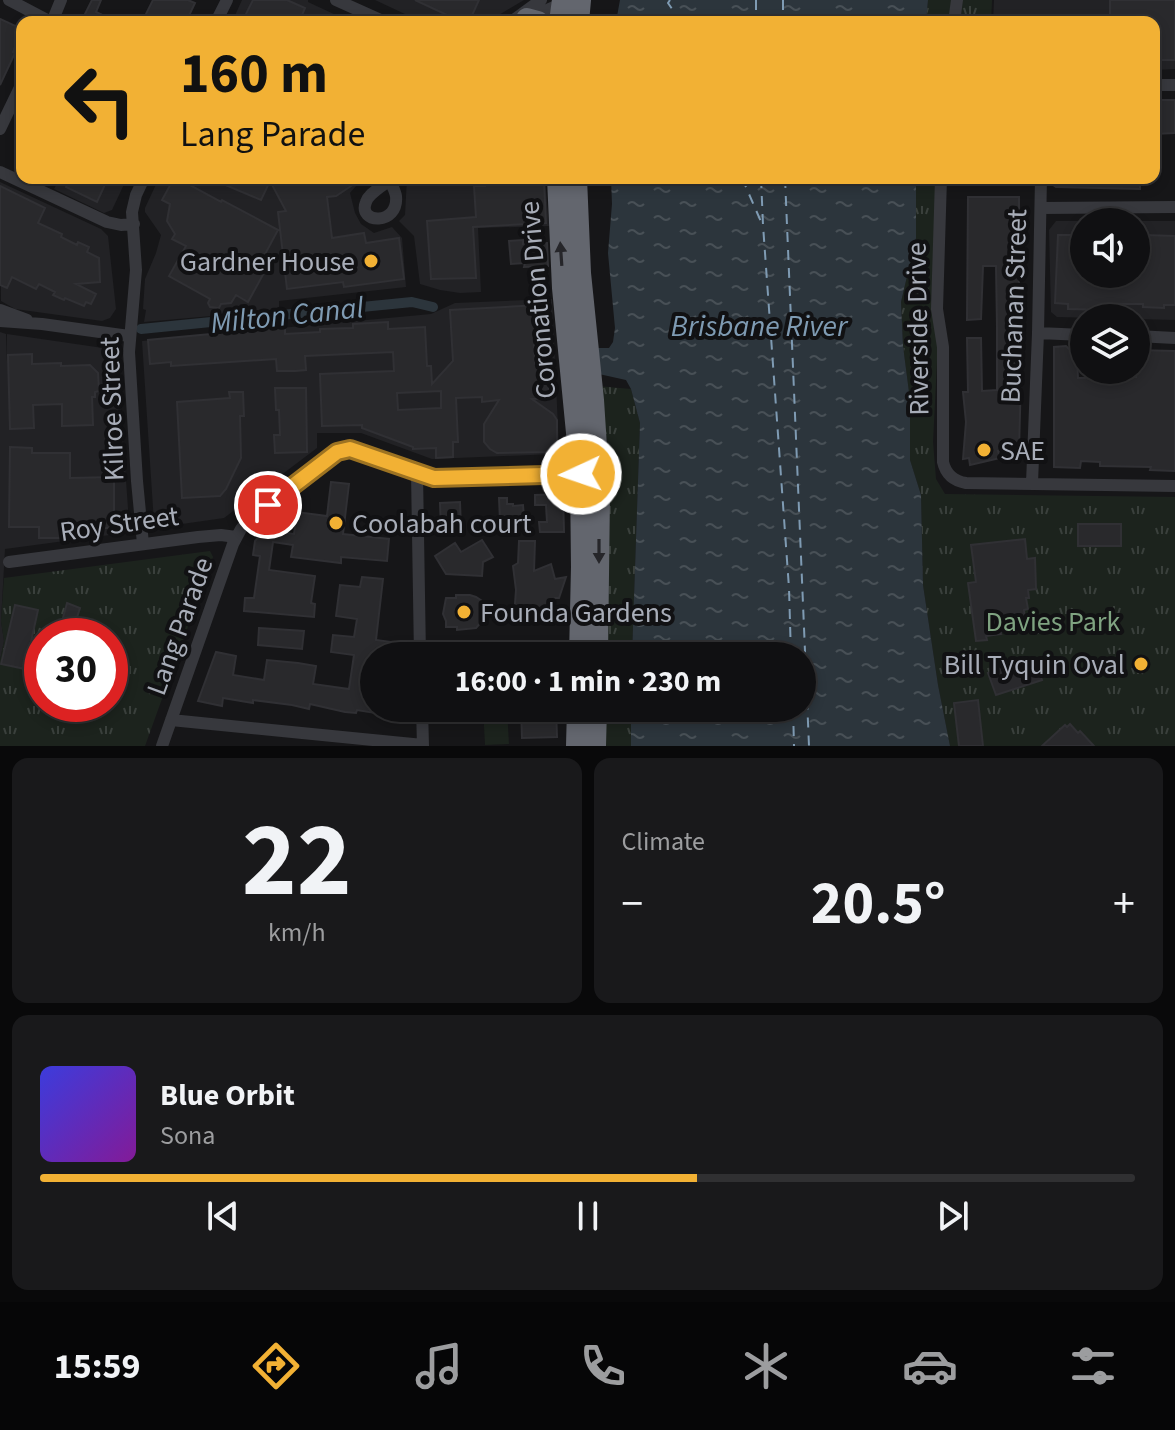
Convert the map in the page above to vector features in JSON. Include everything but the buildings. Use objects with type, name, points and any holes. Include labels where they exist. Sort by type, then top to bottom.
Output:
[{"type":"highway","name":"Coronation Drive","points":[[558,184],[563,288],[577,331]]},
{"type":"highway","name":"Coronation Drive","points":[[576,184],[580,273],[577,331],[599,568],[597,642]]},
{"type":"highway","name":"Coronation Drive","points":[[580,642],[582,567],[590,473]]},
{"type":"highway","points":[[577,746],[578,722]]},
{"type":"highway","points":[[595,746],[596,722]]},
{"type":"street","points":[[9,0],[40,16]]},
{"type":"street","points":[[336,0],[372,16]]},
{"type":"street","points":[[535,16],[562,4]]},
{"type":"street","points":[[535,16],[562,4]]},
{"type":"street","points":[[0,129],[16,96]]},
{"type":"street","points":[[26,184],[107,222],[134,224]]},
{"type":"street","name":"Kilroe Street","points":[[142,184],[133,205],[136,279],[129,336],[143,544]]},
{"type":"street","name":"Riverside Drive","points":[[941,184],[937,309],[943,347],[944,468],[951,477],[966,483],[1032,483]]},
{"type":"street","name":"Buchanan Street","points":[[1032,483],[1041,184]]},
{"type":"street","points":[[1041,208],[1175,207]]},
{"type":"street","points":[[0,310],[38,324]]},
{"type":"street","points":[[0,321],[129,336]]},
{"type":"street","points":[[1038,333],[1070,334]]},
{"type":"street","points":[[1150,337],[1175,338]]},
{"type":"street","name":"Lang Parade","points":[[162,746],[236,537],[250,518],[342,450],[354,449],[441,479],[590,473]]},
{"type":"street","points":[[417,473],[420,642]]},
{"type":"street","points":[[1032,483],[1175,486]]},
{"type":"street","name":"Roy Street","points":[[9,562],[215,535],[236,537]]},
{"type":"street","points":[[171,720],[423,746],[422,722]]},
{"type":"shaded area","points":[[242,0],[308,0],[338,16],[235,16]]},
{"type":"shaded area","points":[[375,0],[524,0],[497,16],[409,16]]},
{"type":"shaded area","points":[[994,0],[1175,0],[1175,69],[1160,70],[1160,16],[993,16]]},
{"type":"shaded area","points":[[0,182],[101,229],[108,236],[116,309],[110,318],[102,321],[15,309],[1,301]]},
{"type":"shaded area","points":[[57,184],[124,184],[112,210],[104,213],[54,189]]},
{"type":"shaded area","points":[[156,184],[358,184],[350,193],[361,224],[374,233],[392,227],[402,238],[406,287],[279,301],[279,310],[144,322],[145,279],[161,235],[145,208]]},
{"type":"shaded area","points":[[407,184],[546,184],[549,226],[478,228],[481,292],[460,293],[420,284],[414,236],[399,221],[405,215]]},
{"type":"shaded area","points":[[1056,221],[1070,221],[1070,288],[1150,288],[1150,221],[1175,221],[1175,320],[1150,319],[1150,304],[1070,304],[1070,317],[1057,317],[1051,312],[1049,230]]},
{"type":"shaded area","points":[[552,299],[559,448],[554,454],[432,459],[361,433],[317,433],[317,448],[224,518],[161,527],[154,523],[142,341],[431,314],[455,303]]},
{"type":"shaded area","points":[[0,332],[6,334],[7,362],[7,334],[115,352],[129,522],[128,528],[117,534],[5,549],[1,621],[4,641],[0,660]]},
{"type":"green space","points":[[928,0],[992,0],[991,16],[927,16]]},
{"type":"green space","name":"Davies Park","points":[[916,184],[946,184],[933,442],[936,479],[945,494],[1175,497],[1175,746],[950,746],[923,585],[921,495],[910,460],[910,400],[901,302],[916,238]]},
{"type":"green space","points":[[597,386],[631,389],[640,423],[632,642],[606,642],[608,446]]},
{"type":"green space","points":[[210,551],[213,557],[145,746],[0,746],[0,660],[4,641],[1,621],[4,578]]},
{"type":"green space","points":[[484,722],[508,722],[509,744],[485,745]]},
{"type":"green space","points":[[604,722],[631,722],[631,746],[603,746]]},
{"type":"water","points":[[620,0],[928,0],[927,16],[617,16]]},
{"type":"water","name":"Brisbane River","points":[[611,184],[916,184],[916,238],[901,302],[903,346],[910,400],[910,460],[921,495],[923,585],[950,746],[631,746],[631,722],[816,722],[816,642],[632,642],[640,423],[626,380],[599,374],[596,348],[609,348],[615,328],[608,253]]},
{"type":"waterway","name":"Milton Canal","points":[[141,329],[412,302],[433,307]]},
{"type":"ferry route","points":[[670,0],[668,3],[677,16]]},
{"type":"ferry route","points":[[756,0],[756,16]]},
{"type":"ferry route","points":[[783,0],[783,16]]},
{"type":"ferry route","points":[[745,184],[762,224]]},
{"type":"ferry route","points":[[761,184],[791,642]]},
{"type":"ferry route","points":[[785,184],[809,746]]},
{"type":"ferry route","points":[[793,722],[794,746]]},
{"type":"place","name":"Gardner House","points":[[371,261]]},
{"type":"place","name":"SAE","points":[[984,450]]},
{"type":"place","name":"Coolabah court","points":[[336,523]]},
{"type":"place","name":"Founda Gardens","points":[[464,612]]},
{"type":"place","name":"Bill Tyquin Oval","points":[[1141,664]]},
{"type":"route","points":[[268,505],[337,452],[350,449],[441,479],[581,474]]}]
